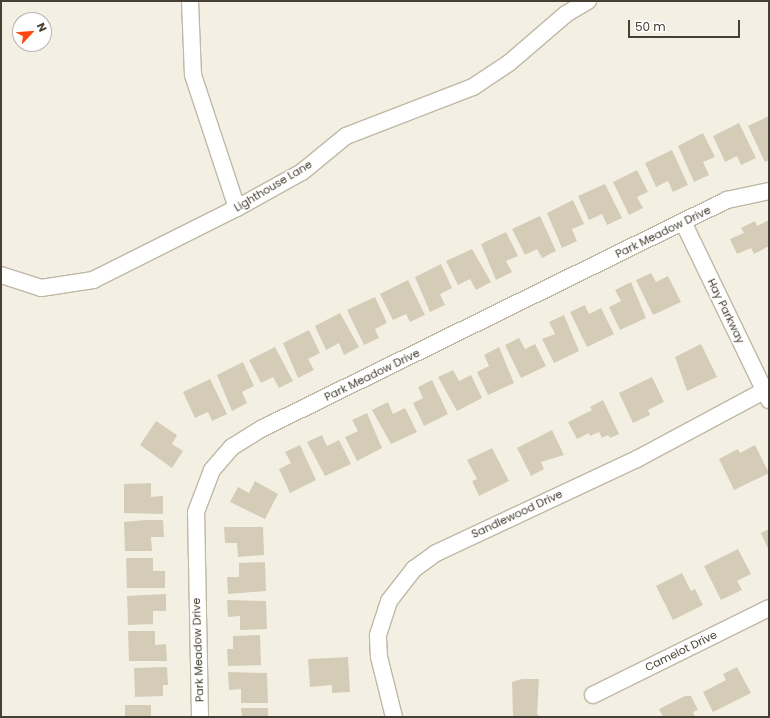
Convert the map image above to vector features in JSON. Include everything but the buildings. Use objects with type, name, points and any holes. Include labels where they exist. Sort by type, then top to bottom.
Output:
[{"type":"street","points":[[190,1],[193,75],[237,208]]},
{"type":"street","name":"Lighthouse Lane","points":[[1,275],[41,288],[93,280],[237,208],[302,172],[346,136],[383,120],[453,97],[492,76],[566,14],[588,1]]},
{"type":"street","name":"Park Meadow Drive","points":[[200,717],[195,530],[200,494],[220,458],[232,447],[263,428],[727,200],[769,191]]},
{"type":"street","name":"Hay Parkway","points":[[683,222],[767,395]]},
{"type":"street","name":"Sandlewood Drive","points":[[394,717],[380,657],[378,635],[389,601],[414,569],[436,552],[637,459],[767,395]]},
{"type":"street","name":"Camelot Drive","points":[[593,695],[769,608]]}]
